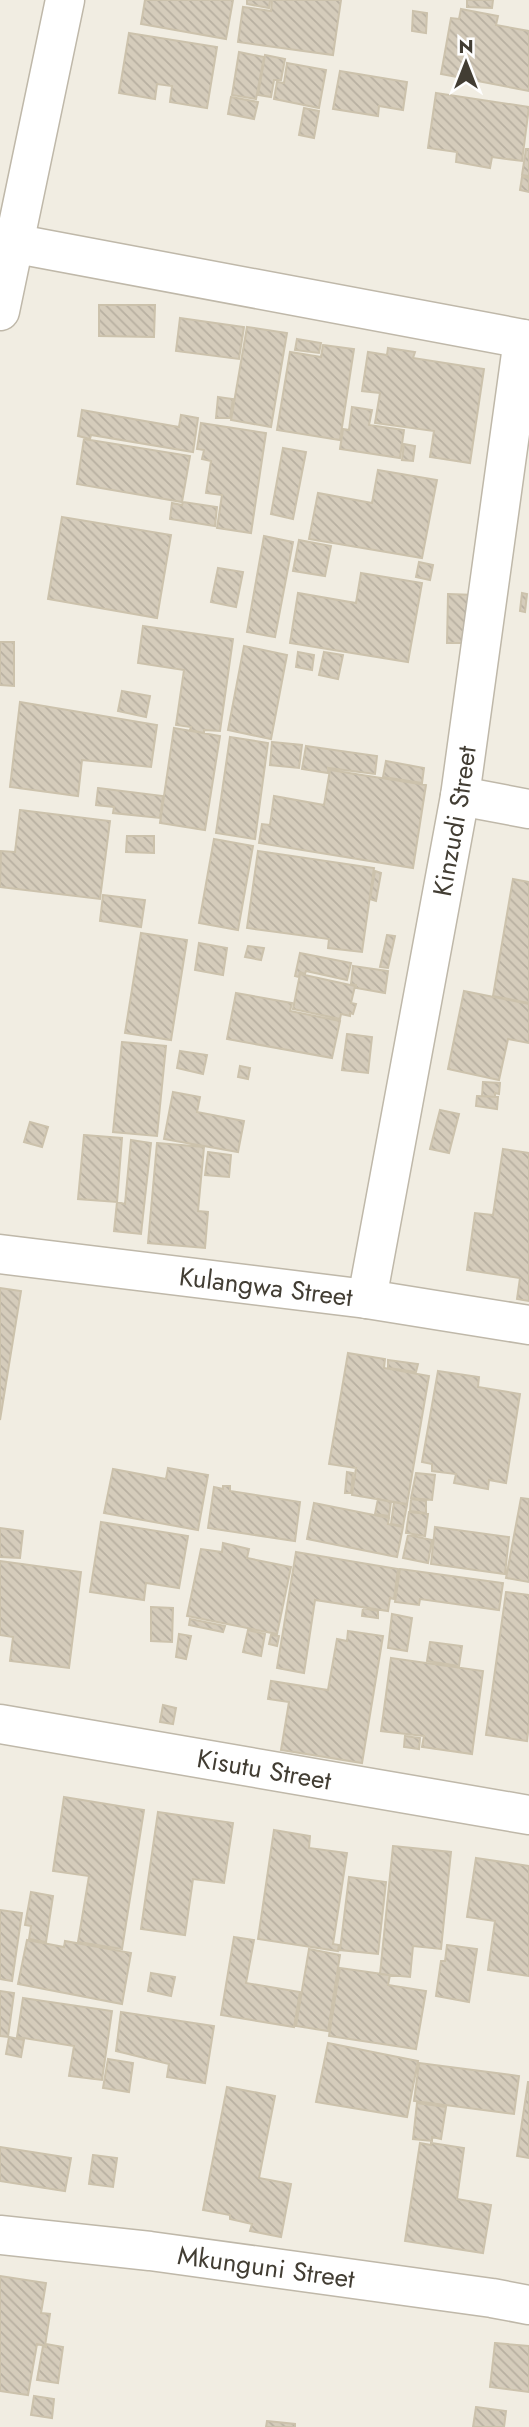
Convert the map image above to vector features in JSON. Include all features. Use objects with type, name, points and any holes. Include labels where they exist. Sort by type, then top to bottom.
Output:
[{"type":"street","points":[[0,311],[12,243],[65,0]]},
{"type":"street","points":[[12,243],[526,340]]},
{"type":"street","name":"Kinzudi Street","points":[[367,1299],[460,796],[526,340]]},
{"type":"street","points":[[460,796],[529,809]]},
{"type":"street","name":"Kulangwa Street","points":[[0,1254],[367,1299],[529,1325]]},
{"type":"street","name":"Kisutu Street","points":[[0,1724],[529,1815]]},
{"type":"street","name":"Mkunguni Street","points":[[0,2235],[150,2251],[529,2305]]},
{"type":"building","points":[[145,0],[233,0],[226,39],[141,24]]},
{"type":"building","points":[[247,0],[270,0],[269,8],[247,4]]},
{"type":"building","points":[[272,0],[341,0],[333,55],[238,42],[243,7],[271,11]]},
{"type":"building","points":[[467,0],[493,0],[492,8],[467,7]]},
{"type":"building","points":[[461,9],[498,16],[496,25],[529,31],[529,91],[441,74],[451,18],[459,19]]},
{"type":"building","points":[[413,11],[427,13],[426,33],[412,31]]},
{"type":"building","points":[[129,33],[217,47],[207,108],[170,102],[172,86],[157,84],[155,99],[119,93]]},
{"type":"building","points":[[239,52],[264,57],[256,99],[232,95]]},
{"type":"building","points":[[265,55],[285,59],[281,80],[274,80],[271,97],[258,95]]},
{"type":"building","points":[[287,63],[326,70],[319,108],[274,99],[277,82],[284,83]]},
{"type":"building","points":[[340,71],[407,82],[403,110],[379,106],[378,116],[333,109]]},
{"type":"building","points":[[436,93],[529,107],[522,161],[492,157],[490,168],[456,162],[457,152],[428,148]]},
{"type":"building","points":[[231,97],[258,102],[254,119],[228,114]]},
{"type":"building","points":[[304,108],[319,111],[314,138],[299,135]]},
{"type":"building","points":[[526,149],[529,149],[529,176],[522,175]]},
{"type":"building","points":[[522,177],[529,178],[529,192],[520,190]]},
{"type":"building","points":[[99,305],[155,305],[154,337],[99,336]]},
{"type":"building","points":[[180,318],[244,327],[239,359],[176,351]]},
{"type":"building","points":[[247,327],[287,333],[271,427],[231,420]]},
{"type":"building","points":[[297,339],[321,343],[319,353],[295,350]]},
{"type":"building","points":[[323,345],[354,349],[340,440],[277,430],[290,352],[321,357]]},
{"type":"building","points":[[388,348],[415,352],[413,358],[484,369],[470,463],[430,457],[434,431],[375,423],[380,393],[362,391],[368,352],[387,355]]},
{"type":"building","points":[[218,397],[233,399],[230,418],[216,418]]},
{"type":"building","points":[[352,407],[372,410],[369,425],[404,430],[400,458],[340,449],[343,429],[349,430]]},
{"type":"building","points":[[82,410],[179,427],[181,415],[198,418],[193,452],[91,435],[90,439],[78,436]]},
{"type":"building","points":[[201,423],[266,433],[251,533],[217,528],[222,495],[206,493],[211,461],[202,459],[204,450],[197,449]]},
{"type":"building","points":[[84,439],[190,456],[182,502],[77,484]]},
{"type":"building","points":[[404,444],[415,446],[413,461],[402,460]]},
{"type":"building","points":[[283,448],[306,452],[293,519],[271,514]]},
{"type":"building","points":[[378,470],[437,480],[422,558],[309,539],[318,493],[372,503]]},
{"type":"building","points":[[183,502],[217,507],[215,526],[170,519],[172,503],[182,505]]},
{"type":"building","points":[[62,517],[171,535],[157,618],[48,599]]},
{"type":"building","points":[[264,536],[293,542],[275,637],[247,632]]},
{"type":"building","points":[[299,540],[331,546],[325,576],[293,571]]},
{"type":"building","points":[[419,562],[433,565],[430,580],[416,577]]},
{"type":"building","points":[[218,568],[243,572],[236,607],[211,602]]},
{"type":"building","points":[[361,573],[422,583],[408,662],[290,643],[298,593],[356,603]]},
{"type":"building","points":[[522,593],[527,594],[525,612],[520,611]]},
{"type":"building","points":[[448,594],[476,595],[475,643],[447,643]]},
{"type":"building","points":[[143,626],[233,639],[220,731],[204,730],[204,733],[190,730],[191,727],[176,725],[184,670],[138,663]]},
{"type":"building","points":[[0,642],[14,642],[14,686],[0,685]]},
{"type":"building","points":[[244,646],[287,655],[271,739],[228,730]]},
{"type":"building","points":[[298,652],[314,655],[312,670],[296,667]]},
{"type":"building","points":[[324,652],[343,655],[338,679],[319,675]]},
{"type":"building","points":[[122,691],[150,696],[146,717],[118,711]]},
{"type":"building","points":[[20,702],[157,725],[151,767],[82,760],[78,796],[10,787]]},
{"type":"building","points":[[174,728],[220,736],[205,830],[160,823]]},
{"type":"building","points":[[230,737],[268,743],[255,839],[216,833]]},
{"type":"building","points":[[272,742],[302,745],[299,768],[270,765]]},
{"type":"building","points":[[306,746],[377,756],[375,774],[328,768],[328,773],[302,769]]},
{"type":"building","points":[[386,761],[424,768],[422,783],[383,777]]},
{"type":"building","points":[[330,770],[426,785],[413,868],[259,843],[262,824],[270,825],[274,796],[324,805]]},
{"type":"building","points":[[98,788],[163,796],[160,818],[113,813],[114,807],[96,805]]},
{"type":"building","points":[[20,810],[110,821],[100,899],[0,887],[1,851],[15,852]]},
{"type":"building","points":[[127,836],[154,836],[154,853],[126,852]]},
{"type":"building","points":[[214,839],[253,846],[238,930],[199,923]]},
{"type":"building","points":[[258,851],[374,868],[362,952],[328,948],[329,939],[247,928]]},
{"type":"building","points":[[375,871],[381,873],[376,901],[370,899]]},
{"type":"building","points":[[513,879],[529,882],[529,1003],[493,996]]},
{"type":"building","points":[[103,895],[145,900],[141,927],[100,921]]},
{"type":"building","points":[[141,933],[187,940],[171,1040],[125,1033]]},
{"type":"building","points":[[387,935],[395,936],[388,968],[380,967]]},
{"type":"building","points":[[199,943],[227,948],[223,975],[195,970]]},
{"type":"building","points":[[248,946],[264,948],[261,960],[245,957]]},
{"type":"building","points":[[300,953],[351,963],[347,980],[306,971],[305,974],[300,972],[299,977],[295,976]]},
{"type":"building","points":[[353,966],[388,971],[385,993],[356,988],[356,985],[351,984]]},
{"type":"building","points":[[300,974],[355,986],[351,1003],[356,1004],[353,1014],[341,1014],[340,1019],[293,1009]]},
{"type":"building","points":[[464,991],[529,1004],[529,1043],[508,1039],[499,1080],[448,1069]]},
{"type":"building","points":[[236,993],[292,1003],[290,1011],[340,1021],[332,1058],[227,1039]]},
{"type":"building","points":[[347,1034],[372,1037],[368,1073],[342,1070]]},
{"type":"building","points":[[122,1042],[166,1046],[157,1136],[113,1132]]},
{"type":"building","points":[[180,1051],[207,1055],[203,1074],[177,1068]]},
{"type":"building","points":[[240,1066],[250,1068],[248,1079],[238,1077]]},
{"type":"building","points":[[483,1082],[500,1083],[499,1094],[495,1093],[495,1097],[482,1096]]},
{"type":"building","points":[[173,1092],[200,1097],[197,1112],[244,1121],[238,1152],[164,1139]]},
{"type":"building","points":[[477,1096],[498,1097],[497,1109],[476,1106]]},
{"type":"building","points":[[440,1110],[459,1114],[449,1153],[430,1149]]},
{"type":"building","points":[[30,1122],[48,1127],[42,1147],[24,1142]]},
{"type":"building","points":[[84,1135],[122,1138],[117,1202],[78,1199]]},
{"type":"building","points":[[131,1140],[151,1143],[141,1234],[114,1231],[117,1202],[125,1204]]},
{"type":"building","points":[[157,1143],[204,1147],[198,1211],[208,1212],[205,1248],[148,1243]]},
{"type":"building","points":[[503,1149],[529,1153],[529,1301],[517,1299],[520,1278],[467,1270],[475,1213],[493,1215]]},
{"type":"building","points":[[208,1152],[231,1155],[229,1177],[205,1175]]},
{"type":"building","points":[[0,1288],[21,1291],[0,1420]]},
{"type":"building","points":[[348,1353],[385,1359],[384,1368],[429,1376],[407,1504],[352,1495],[356,1468],[329,1464]]},
{"type":"building","points":[[388,1360],[418,1364],[416,1372],[388,1368]]},
{"type":"building","points":[[438,1371],[479,1377],[478,1387],[520,1394],[506,1483],[489,1480],[488,1489],[454,1483],[456,1474],[432,1471],[432,1464],[422,1462]]},
{"type":"building","points":[[168,1468],[208,1475],[198,1530],[104,1513],[113,1469],[166,1479]]},
{"type":"building","points":[[347,1472],[353,1473],[351,1493],[345,1493]]},
{"type":"building","points":[[416,1473],[435,1475],[432,1500],[411,1498]]},
{"type":"building","points":[[223,1486],[230,1486],[230,1491],[300,1502],[295,1541],[208,1528],[214,1487],[223,1489]]},
{"type":"building","points":[[521,1498],[529,1499],[529,1582],[506,1578]]},
{"type":"building","points":[[378,1499],[391,1502],[389,1516],[375,1514]]},
{"type":"building","points":[[411,1499],[426,1501],[426,1513],[410,1511]]},
{"type":"building","points":[[394,1502],[407,1505],[403,1526],[391,1524]]},
{"type":"building","points":[[314,1503],[389,1518],[388,1524],[403,1527],[397,1557],[307,1539]]},
{"type":"building","points":[[409,1512],[428,1514],[425,1536],[406,1533]]},
{"type":"building","points":[[101,1522],[188,1536],[179,1588],[146,1583],[144,1600],[90,1592]]},
{"type":"building","points":[[435,1527],[509,1537],[505,1574],[431,1564]]},
{"type":"building","points":[[0,1528],[23,1531],[20,1558],[0,1557]]},
{"type":"building","points":[[408,1535],[432,1540],[428,1563],[403,1558]]},
{"type":"building","points":[[223,1543],[249,1549],[247,1558],[291,1567],[277,1634],[187,1616],[201,1549],[222,1552]]},
{"type":"building","points":[[296,1552],[398,1569],[394,1599],[390,1598],[388,1611],[315,1600],[304,1673],[277,1668]]},
{"type":"building","points":[[0,1561],[81,1572],[69,1668],[10,1661],[13,1637],[0,1635]]},
{"type":"building","points":[[400,1569],[503,1583],[499,1610],[420,1599],[419,1605],[395,1602]]},
{"type":"building","points":[[506,1592],[529,1595],[527,1741],[486,1735]]},
{"type":"building","points":[[151,1607],[173,1608],[172,1642],[151,1641]]},
{"type":"building","points":[[363,1608],[378,1611],[378,1618],[362,1616]]},
{"type":"building","points":[[392,1614],[412,1618],[407,1651],[388,1648]]},
{"type":"building","points":[[190,1619],[225,1626],[223,1632],[189,1625]]},
{"type":"building","points":[[248,1630],[265,1634],[261,1656],[243,1652]]},
{"type":"building","points":[[348,1631],[383,1636],[362,1763],[281,1750],[289,1702],[268,1699],[271,1681],[328,1690],[337,1639],[347,1641]]},
{"type":"building","points":[[179,1634],[191,1636],[186,1659],[176,1657]]},
{"type":"building","points":[[271,1635],[279,1636],[277,1646],[269,1644]]},
{"type":"building","points":[[430,1642],[462,1646],[459,1666],[427,1661]]},
{"type":"building","points":[[391,1658],[483,1671],[472,1754],[422,1747],[424,1736],[381,1731]]},
{"type":"building","points":[[163,1705],[176,1708],[173,1724],[160,1722]]},
{"type":"building","points":[[405,1736],[420,1738],[419,1749],[404,1747]]},
{"type":"building","points":[[64,1797],[144,1810],[122,1949],[78,1942],[89,1876],[53,1871]]},
{"type":"building","points":[[158,1812],[233,1823],[224,1883],[193,1879],[185,1935],[141,1929]]},
{"type":"building","points":[[274,1830],[310,1836],[309,1848],[347,1853],[333,1944],[339,1945],[338,1951],[258,1939]]},
{"type":"building","points":[[393,1846],[451,1852],[441,1949],[413,1946],[410,1977],[380,1974]]},
{"type":"building","points":[[476,1858],[529,1866],[529,1976],[488,1970],[495,1921],[467,1917]]},
{"type":"building","points":[[349,1877],[386,1882],[378,1954],[340,1950]]},
{"type":"building","points":[[31,1892],[53,1896],[46,1942],[29,1939],[31,1926],[25,1925]]},
{"type":"building","points":[[0,1910],[22,1913],[12,1981],[0,1979]]},
{"type":"building","points":[[234,1937],[254,1940],[246,1983],[300,1992],[294,2027],[221,2015]]},
{"type":"building","points":[[27,1940],[64,1947],[65,1941],[131,1953],[122,2004],[18,1984]]},
{"type":"building","points":[[447,1945],[477,1949],[469,2002],[436,1996],[441,1961],[445,1961]]},
{"type":"building","points":[[309,1949],[340,1955],[328,2031],[296,2026]]},
{"type":"building","points":[[340,1968],[390,1975],[388,1985],[426,1991],[416,2049],[329,2036]]},
{"type":"building","points":[[151,1973],[175,1977],[171,1996],[148,1991]]},
{"type":"building","points":[[0,1991],[14,1993],[8,2037],[0,2036]]},
{"type":"building","points":[[23,1998],[112,2011],[102,2080],[69,2076],[74,2046],[17,2037]]},
{"type":"building","points":[[121,2012],[214,2026],[205,2083],[167,2077],[169,2064],[116,2051]]},
{"type":"building","points":[[9,2037],[24,2040],[21,2057],[6,2054]]},
{"type":"building","points":[[328,2043],[418,2061],[407,2117],[316,2102]]},
{"type":"building","points":[[108,2059],[133,2063],[129,2092],[103,2088]]},
{"type":"building","points":[[419,2063],[519,2076],[514,2114],[414,2101]]},
{"type":"building","points":[[529,2082],[529,2158],[517,2156]]},
{"type":"building","points":[[227,2087],[275,2096],[259,2178],[291,2184],[281,2237],[250,2231],[252,2224],[230,2219],[230,2215],[203,2210]]},
{"type":"building","points":[[417,2103],[446,2107],[441,2139],[413,2139]]},
{"type":"building","points":[[420,2143],[464,2148],[457,2199],[491,2205],[483,2253],[405,2241]]},
{"type":"building","points":[[0,2147],[71,2158],[65,2191],[0,2181]]},
{"type":"building","points":[[93,2155],[117,2158],[113,2187],[89,2184]]},
{"type":"building","points":[[0,2276],[46,2283],[41,2313],[50,2314],[45,2346],[37,2344],[28,2395],[0,2391]]},
{"type":"building","points":[[495,2343],[529,2346],[529,2392],[490,2387]]},
{"type":"building","points":[[46,2344],[63,2347],[58,2383],[37,2380],[43,2346],[46,2347]]},
{"type":"building","points":[[34,2396],[54,2399],[52,2418],[31,2415]]},
{"type":"building","points":[[476,2407],[506,2411],[504,2427],[473,2427]]},
{"type":"building","points":[[267,2421],[295,2424],[295,2427],[266,2427]]}]
